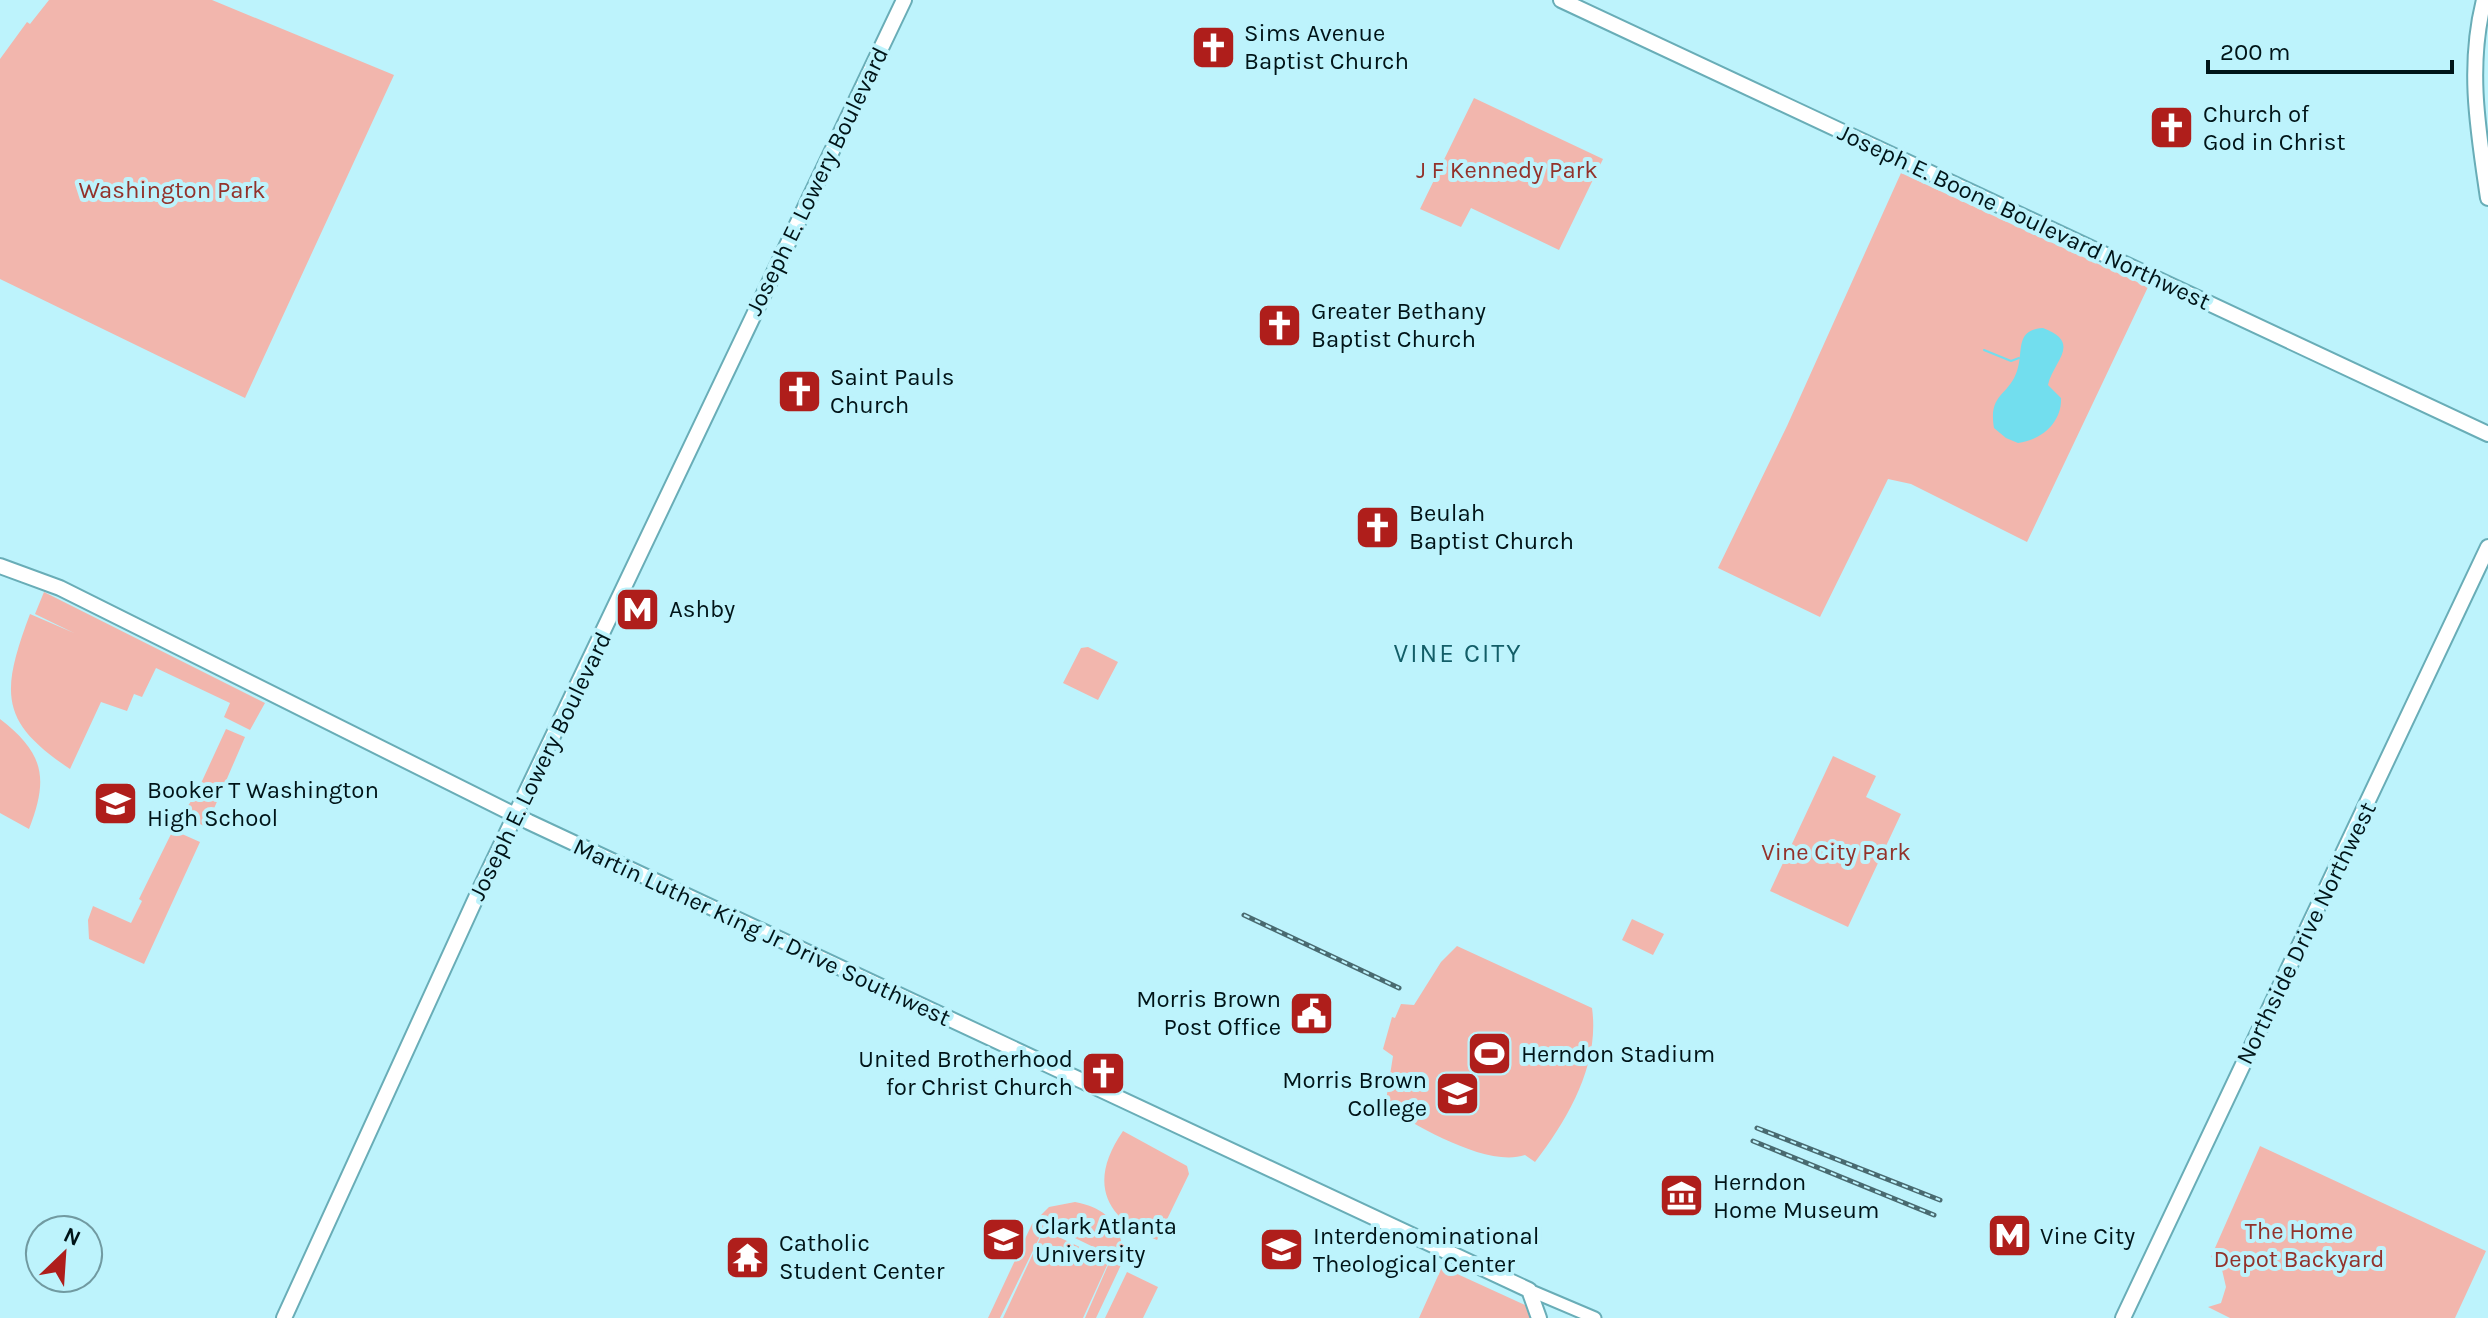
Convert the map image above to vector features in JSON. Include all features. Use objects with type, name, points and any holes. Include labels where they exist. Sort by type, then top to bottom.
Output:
[{"type":"main road","name":"Joseph E. Lowery Boulevard","points":[[284,1318],[517,816],[904,0]]},
{"type":"main road","name":"Joseph E. Boone Boulevard Northwest","points":[[1561,0],[2488,434]]},
{"type":"main road","points":[[2484,0],[2477,29],[2473,76],[2488,198]]},
{"type":"main road","name":"Northside Drive Northwest","points":[[2123,1318],[2488,547]]},
{"type":"main road","name":"Martin Luther King Jr Drive Southwest","points":[[0,566],[60,588],[517,816],[1529,1290]]},
{"type":"main road","points":[[1529,1290],[1539,1318]]},
{"type":"street","points":[[1529,1290],[1581,1318]]},
{"type":"street","points":[[1529,1290],[1595,1318]]},
{"type":"green space","name":"Washington Park","points":[[49,0],[212,0],[394,75],[245,398],[0,279],[0,59],[27,22],[30,24]]},
{"type":"green space","name":"J F Kennedy Park","points":[[1474,98],[1603,159],[1559,250],[1471,208],[1461,227],[1420,209]]},
{"type":"green space","points":[[1901,173],[2148,287],[2027,542],[1911,484],[1888,479],[1820,617],[1718,568],[1787,426]]},
{"type":"green space","points":[[44,592],[265,703],[250,730],[224,717],[230,703],[156,668],[142,697],[134,694],[127,711],[101,702],[70,769],[30,736],[12,704],[14,665],[30,614],[74,633],[35,614]]},
{"type":"green space","points":[[1088,647],[1118,662],[1098,700],[1063,683],[1081,648]]},
{"type":"green space","points":[[0,719],[26,743],[38,768],[39,795],[29,829],[0,813]]},
{"type":"green space","points":[[226,729],[245,737],[206,827],[182,815],[197,792]]},
{"type":"green space","name":"Vine City Park","points":[[1833,756],[1876,776],[1866,797],[1901,814],[1848,927],[1770,891]]},
{"type":"green space","points":[[173,830],[200,842],[144,964],[89,939],[88,920],[93,906],[131,923],[142,901],[139,899]]},
{"type":"green space","points":[[1632,919],[1664,934],[1653,955],[1622,940]]},
{"type":"green space","name":"Herndon Stadium","points":[[1457,946],[1592,1008],[1591,1050],[1579,1090],[1559,1128],[1535,1162],[1525,1155],[1492,1156],[1473,1151],[1385,1107],[1393,1056],[1383,1049],[1392,1017],[1395,1018],[1401,1004],[1414,1005],[1441,962]]},
{"type":"green space","points":[[1123,1131],[1187,1166],[1189,1174],[1157,1240],[1124,1221],[1107,1196],[1104,1181],[1106,1166]]},
{"type":"green space","name":"The Home Depot Backyard","points":[[2260,1146],[2486,1251],[2455,1318],[2230,1318],[2208,1307],[2221,1303],[2226,1287],[2220,1261],[2211,1257]]},
{"type":"green space","points":[[1075,1202],[1106,1215],[1116,1227],[1122,1244],[1129,1248],[1096,1318],[1085,1318],[1112,1256],[1046,1224],[1000,1318],[988,1318],[1032,1224],[1049,1207]]},
{"type":"green space","points":[[1044,1230],[1109,1261],[1083,1318],[1003,1318]]},
{"type":"green space","points":[[1442,1267],[1525,1305],[1530,1318],[1419,1318]]},
{"type":"green space","points":[[1127,1272],[1158,1287],[1143,1318],[1105,1318]]},
{"type":"water","points":[[2043,328],[2055,334],[2063,346],[2048,385],[2061,398],[2060,407],[2054,422],[2042,434],[2018,443],[1994,428],[1994,408],[2017,371],[2024,337]]},
{"type":"waterway","points":[[1984,350],[2011,361],[2019,358]]},
{"type":"railway","points":[[1244,915],[1399,988]]},
{"type":"railway","points":[[1757,1128],[1940,1200]]},
{"type":"railway","points":[[1753,1141],[1934,1215]]},
{"type":"place","name":"Sims Avenue Baptist Church","points":[[1213,47]]},
{"type":"place","name":"Church of God in Christ","points":[[2172,128]]},
{"type":"place","name":"Greater Bethany Baptist Church","points":[[1280,325]]},
{"type":"place","name":"Saint Pauls Church","points":[[799,391]]},
{"type":"place","name":"Beulah Baptist Church","points":[[1378,527]]},
{"type":"place","name":"Ashby","points":[[638,609]]},
{"type":"place","name":"Booker T Washington High School","points":[[116,804]]},
{"type":"place","name":"Morris Brown Post Office","points":[[1312,1013]]},
{"type":"place","name":"Herndon Stadium","points":[[1490,1054]]},
{"type":"place","name":"United Brotherhood for Christ Church","points":[[1104,1073]]},
{"type":"place","name":"Morris Brown College","points":[[1458,1094]]},
{"type":"place","name":"Herndon Home Museum","points":[[1682,1196]]},
{"type":"place","name":"Vine City","points":[[2009,1236]]},
{"type":"place","name":"Clark Atlanta University","points":[[1004,1240]]},
{"type":"place","name":"Interdenominational Theological Center","points":[[1282,1250]]},
{"type":"place","name":"Catholic Student Center","points":[[748,1257]]},
{"type":"district","name":"VINE CITY","points":[[1458,653]]}]
